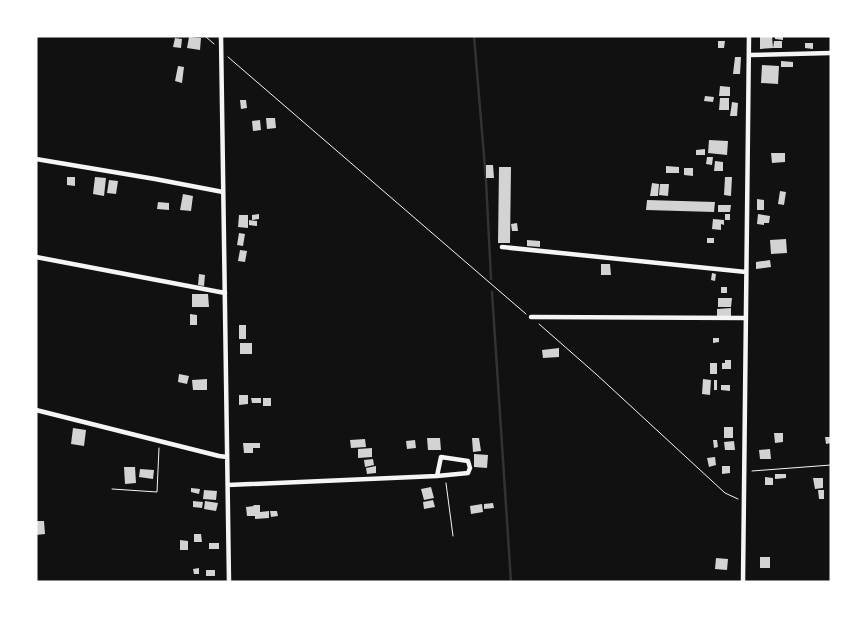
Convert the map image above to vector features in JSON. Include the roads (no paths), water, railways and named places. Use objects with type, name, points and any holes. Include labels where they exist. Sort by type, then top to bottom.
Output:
[{"type":"street","points":[[221,36],[229,582]]},
{"type":"street","points":[[743,582],[749,36]]},
{"type":"street","points":[[749,55],[831,53]]},
{"type":"street","points":[[36,159],[154,178],[223,192]]},
{"type":"street","points":[[502,247],[746,272]]},
{"type":"street","points":[[36,257],[225,293]]},
{"type":"street","points":[[531,317],[746,318]]},
{"type":"street","points":[[36,410],[227,457]]},
{"type":"street","points":[[228,485],[437,476],[468,472],[470,468],[468,461],[441,457],[437,476]]},
{"type":"waterway","points":[[474,36],[486,180],[491,279]]},
{"type":"waterway","points":[[492,292],[511,582]]}]
